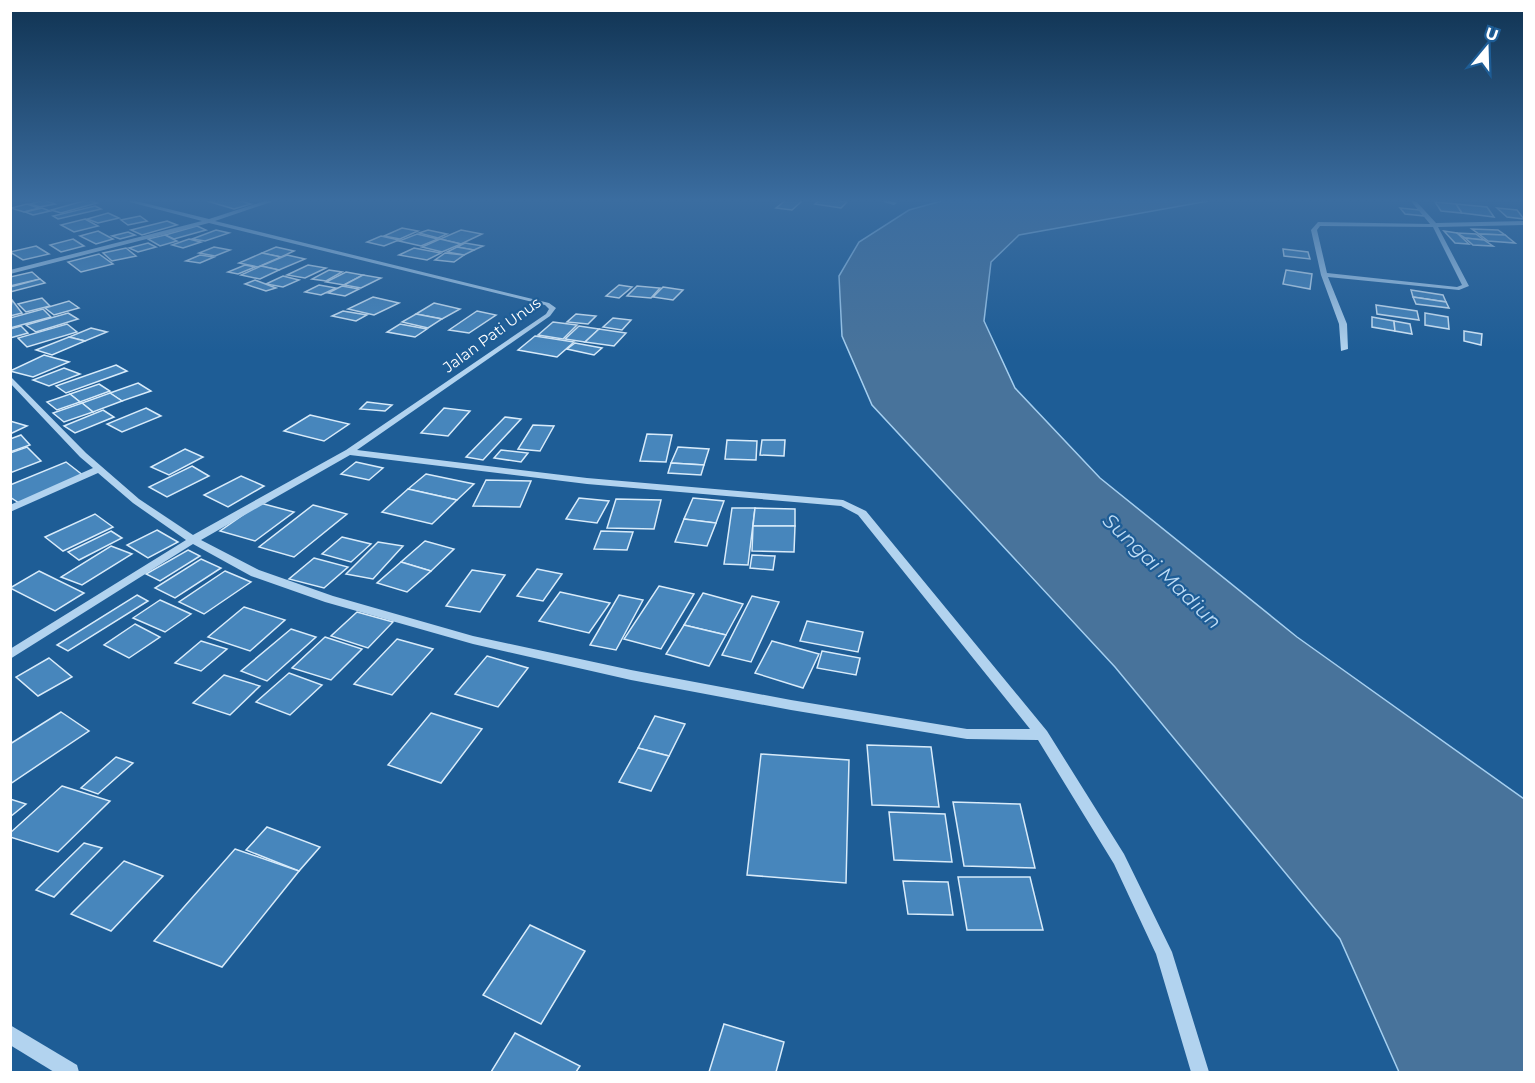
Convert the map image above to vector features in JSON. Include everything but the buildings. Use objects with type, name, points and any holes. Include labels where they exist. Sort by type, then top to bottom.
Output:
[{"type":"street","points":[[10,272],[94,251]]},
{"type":"street","name":"Jalan Pati Unus","points":[[10,655],[193,540],[349,452],[548,315],[553,308],[547,304],[331,251]]},
{"type":"street","points":[[1319,251],[1324,275],[1343,324],[1344,349]]},
{"type":"street","points":[[1324,275],[1465,288],[1448,251]]},
{"type":"street","points":[[10,378],[83,455],[136,501],[193,540],[255,573],[329,599],[473,640],[631,675],[791,705],[967,734],[1042,735]]},
{"type":"street","points":[[349,452],[550,479],[706,494],[843,503],[862,513],[1042,735],[1119,859],[1164,952],[1200,1072]]},
{"type":"street","points":[[10,509],[99,469]]},
{"type":"street","points":[[10,1034],[70,1072]]},
{"type":"water","name":"Sungai Madiun","points":[[854,251],[1003,251],[991,262],[984,321],[1015,388],[1100,478],[1297,637],[1524,799],[1524,1072],[1399,1072],[1340,939],[1115,667],[872,405],[842,336],[839,276]]}]
